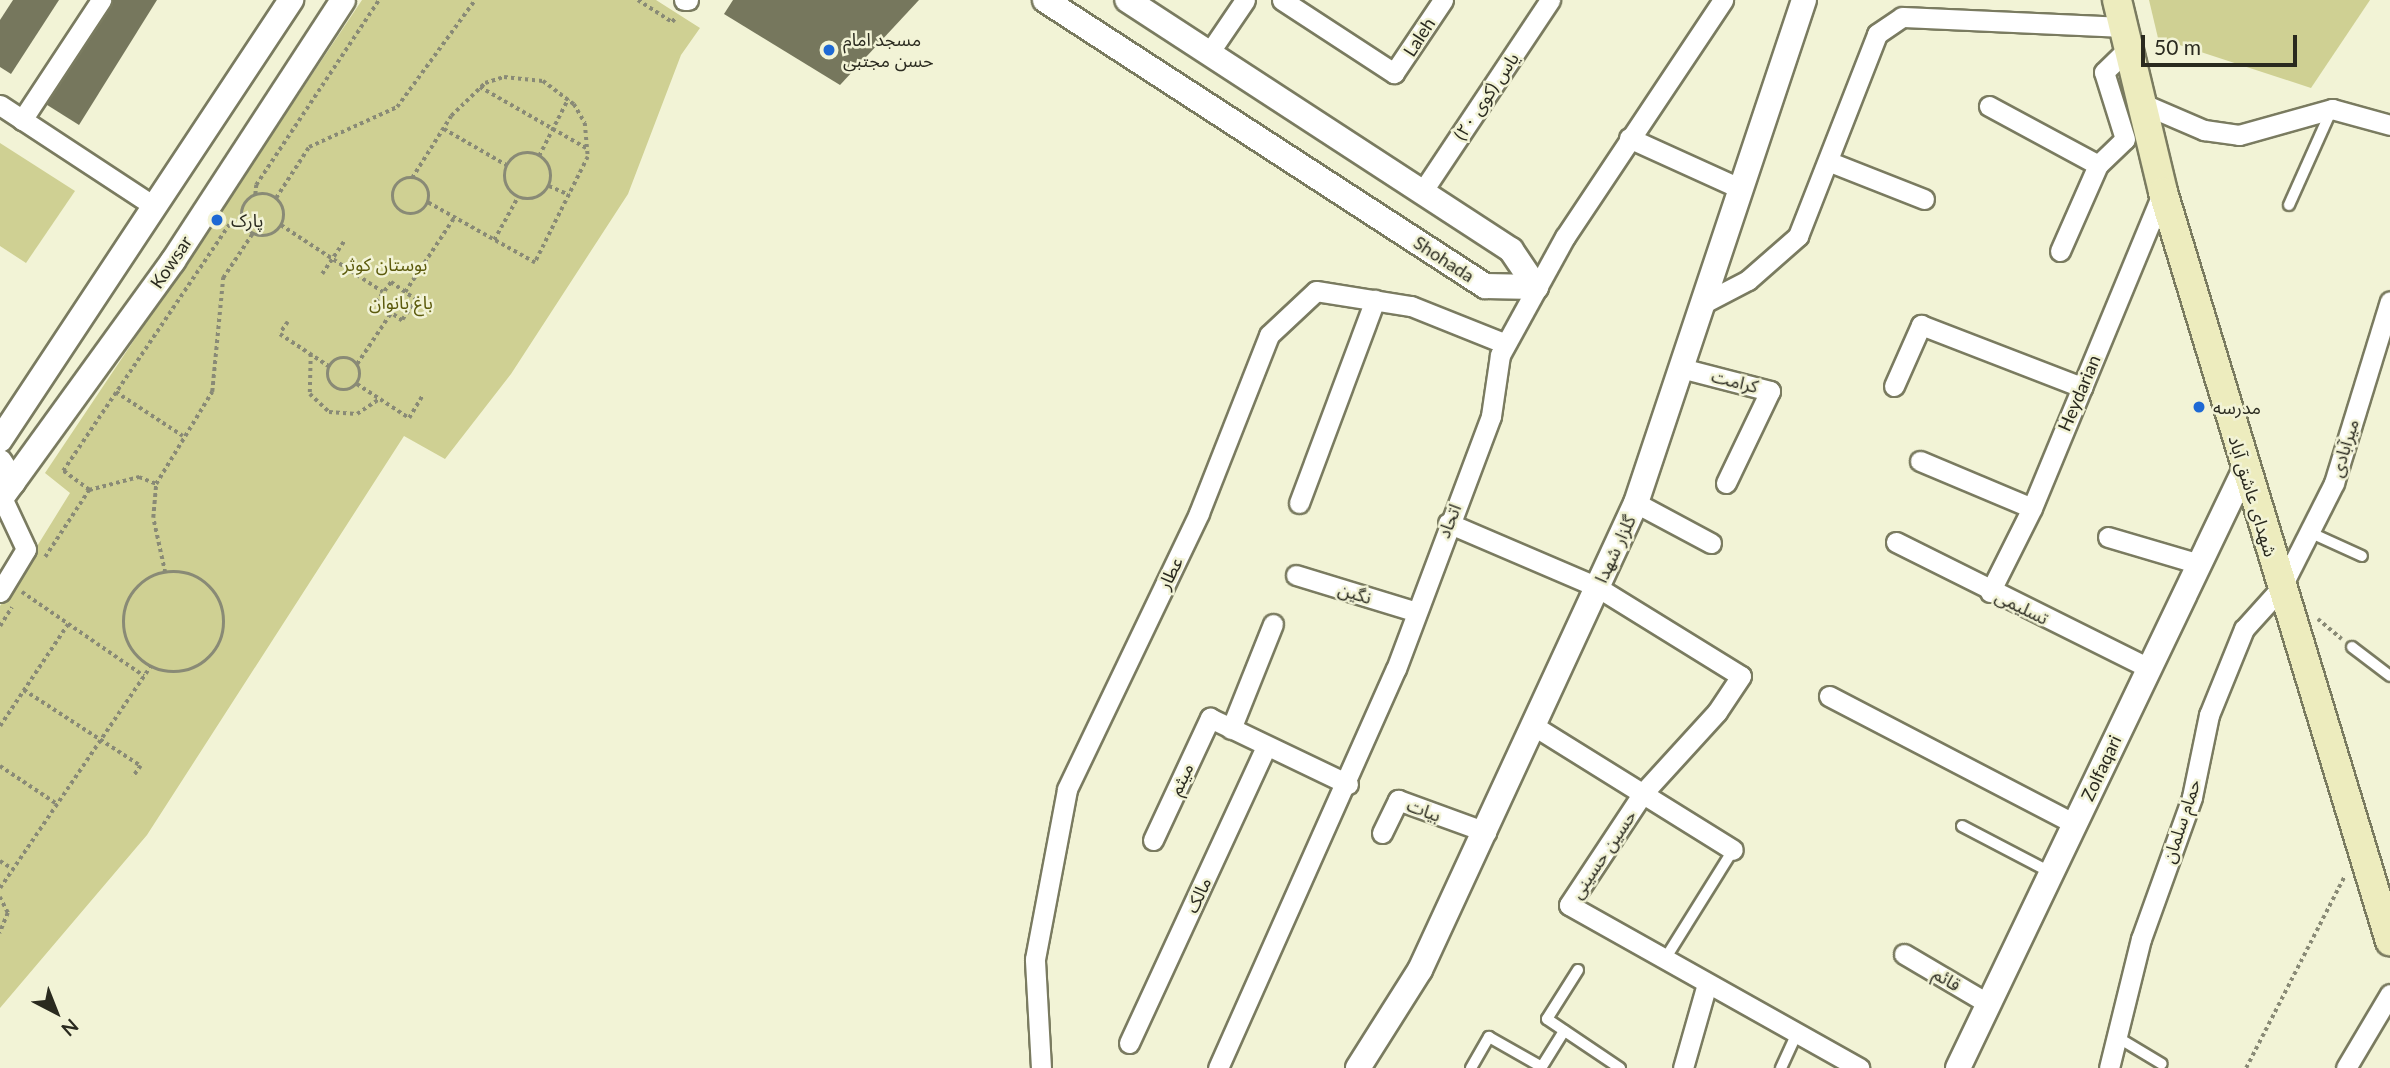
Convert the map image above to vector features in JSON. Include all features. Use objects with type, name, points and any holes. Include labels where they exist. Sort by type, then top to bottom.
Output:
[{"type":"main road","name":"شهدای عاشق آباد","points":[[2117,18],[2163,192],[2390,941]]},
{"type":"street","points":[[22,120],[100,0]]},
{"type":"street","points":[[0,440],[291,0]]},
{"type":"street","name":"Kowsar","points":[[4,486],[173,261],[342,0]]},
{"type":"street","name":"Shohada","points":[[1045,0],[1485,286],[1536,287]]},
{"type":"street","points":[[1127,0],[1511,250],[1536,287]]},
{"type":"street","points":[[1209,53],[1245,0]]},
{"type":"street","name":"Laleh","points":[[1282,0],[1395,73],[1443,0]]},
{"type":"street","name":"یاس (کوی ۲۰)","points":[[1422,192],[1550,0]]},
{"type":"street","name":"اتحاد","points":[[1218,1068],[1348,784],[1491,416],[1506,344],[1536,287],[1629,138],[1723,0]]},
{"type":"street","name":"گلزار شهدا","points":[[1358,1068],[1420,970],[1636,503],[1738,188],[1804,0]]},
{"type":"street","points":[[1700,304],[1748,280],[1798,236],[1830,162],[1877,34],[1902,17],[2117,18],[2104,72],[2125,139],[2098,165],[2060,251]]},
{"type":"street","points":[[2141,103],[2204,130],[2239,135],[2332,109],[2390,125]]},
{"type":"street","points":[[0,105],[155,207]]},
{"type":"street","points":[[1989,106],[2098,165]]},
{"type":"street","points":[[1629,138],[1738,188]]},
{"type":"street","points":[[1830,162],[1924,199]]},
{"type":"street","name":"Heydarian","points":[[1990,592],[2032,508],[2163,192]]},
{"type":"street","name":"عطار","points":[[1041,1068],[1035,959],[1067,789],[1199,513],[1269,335],[1316,291],[1410,306],[1506,344]]},
{"type":"street","points":[[1299,503],[1375,300]]},
{"type":"street","name":"میرآبادی","points":[[2281,588],[2334,483],[2390,301]]},
{"type":"street","points":[[1894,386],[1921,325],[2082,387]]},
{"type":"street","name":"کرامت","points":[[1681,368],[1770,391],[1726,483]]},
{"type":"street","points":[[1920,461],[2032,508]]},
{"type":"street","name":"Zolfaqari","points":[[1958,1068],[2245,469]]},
{"type":"street","points":[[0,592],[26,549],[4,486]]},
{"type":"street","points":[[1636,503],[1711,543]]},
{"type":"street","points":[[1448,523],[1597,587]]},
{"type":"street","points":[[2108,537],[2199,564]]},
{"type":"street","name":"تسلیمی","points":[[1896,542],[1990,592],[2149,668]]},
{"type":"street","name":"نگین","points":[[1296,575],[1414,611]]},
{"type":"street","name":"حسین حسینی","points":[[1597,587],[1741,676],[1717,712],[1643,793],[1569,905],[1707,984],[1798,1031],[1859,1068]]},
{"type":"street","name":"حمام سلمان","points":[[2109,1068],[2141,939],[2192,797],[2210,715],[2244,629],[2281,588]]},
{"type":"street","points":[[1273,624],[1231,729],[1348,784]]},
{"type":"street","points":[[1829,696],[2075,824]]},
{"type":"street","name":"میثم","points":[[1153,839],[1210,718],[1231,729]]},
{"type":"street","points":[[1534,726],[1733,850]]},
{"type":"street","name":"مالک","points":[[1129,1043],[1266,746]]},
{"type":"street","name":"بیات","points":[[1382,834],[1398,800],[1486,832]]},
{"type":"street","name":"قائم","points":[[1904,954],[1989,1004]]},
{"type":"street","points":[[1683,1068],[1707,984]]},
{"type":"street","points":[[2346,1068],[2390,994]]},
{"type":"lane","points":[[2289,205],[2332,109]]},
{"type":"lane","points":[[2309,532],[2362,556]]},
{"type":"lane","points":[[2352,648],[2390,677]]},
{"type":"lane","points":[[1962,826],[2053,873]]},
{"type":"lane","points":[[1665,959],[1733,850]]},
{"type":"lane","points":[[1578,970],[1547,1019],[1619,1068]]},
{"type":"lane","points":[[1471,1068],[1489,1037],[1541,1068],[1564,1031]]},
{"type":"lane","points":[[1781,1068],[1798,1031]]},
{"type":"lane","points":[[2117,1037],[2162,1064]]},
{"type":"path","points":[[89,490],[63,471],[231,222],[242,218],[379,0]]},
{"type":"path","points":[[383,292],[281,225],[276,198],[309,147],[397,107],[475,0]]},
{"type":"path","points":[[638,0],[671,22],[686,1]]},
{"type":"path","points":[[526,77],[568,99],[585,122],[588,149],[569,195],[535,263],[428,203],[414,214],[397,208],[394,190],[412,178],[444,129],[480,86],[526,77]]},
{"type":"path","points":[[480,86],[588,149]]},
{"type":"path","points":[[539,156],[568,99]]},
{"type":"path","points":[[444,129],[508,166]]},
{"type":"path","points":[[519,155],[539,156],[551,171],[549,186],[532,199],[518,197],[508,187],[508,166],[519,155]]},
{"type":"path","points":[[412,178],[427,186],[428,203]]},
{"type":"path","points":[[549,186],[569,195]]},
{"type":"path","points":[[255,195],[276,198]]},
{"type":"path","points":[[494,240],[518,197]]},
{"type":"path","points":[[242,218],[253,233]]},
{"type":"path","points":[[405,292],[454,218]]},
{"type":"path","points":[[253,233],[272,234],[281,225]]},
{"type":"path","points":[[165,573],[153,518],[156,484],[212,392],[223,278],[253,233]]},
{"type":"path","points":[[322,274],[344,241]]},
{"type":"path","points":[[391,282],[405,292],[417,300],[402,321],[376,302],[391,282]]},
{"type":"path","points":[[357,384],[357,364],[391,313]]},
{"type":"path","points":[[288,322],[280,334],[330,367],[333,387],[343,391],[357,384]]},
{"type":"path","points":[[311,354],[310,394],[329,412],[357,414],[379,399]]},
{"type":"path","points":[[330,367],[342,358],[357,364]]},
{"type":"path","points":[[357,384],[409,418],[422,396]]},
{"type":"path","points":[[116,392],[183,436]]},
{"type":"path","points":[[37,569],[89,490],[139,477],[156,484]]},
{"type":"path","points":[[165,573],[198,578],[211,588],[222,610],[222,634],[216,650],[190,670],[150,666],[131,650],[124,618],[137,589],[165,573]]},
{"type":"path","points":[[0,626],[30,581]]},
{"type":"path","points":[[22,592],[144,676]]},
{"type":"path","points":[[0,726],[68,624]]},
{"type":"path","points":[[0,888],[150,666]]},
{"type":"path","points":[[24,690],[141,765],[133,777]]},
{"type":"path","points":[[0,766],[57,804]]},
{"type":"path","points":[[2246,1068],[2360,845]]},
{"type":"path","points":[[0,862],[13,869]]},
{"type":"path","points":[[0,897],[8,913],[0,933]]},
{"type":"green space","name":"بوستان کوثر","points":[[362,0],[656,0],[700,28],[681,55],[628,194],[511,374],[445,459],[404,436],[147,835],[0,1008],[0,606],[70,493],[45,473]]},
{"type":"green space","points":[[2149,0],[2370,0],[2311,88],[2158,38]]},
{"type":"green space","points":[[0,143],[75,191],[26,263],[0,246]]},
{"type":"building","points":[[13,0],[59,0],[11,74],[0,67],[0,20]]},
{"type":"building","points":[[109,0],[157,0],[79,125],[44,103]]},
{"type":"building","name":"مسجد امام حسن مجتبی","points":[[733,0],[919,0],[840,85],[724,14]]},
{"type":"place","name":"مسجد امام حسن مجتبی","points":[[829,50]]},
{"type":"place","name":"پارک","points":[[217,220]]},
{"type":"place","name":"مدرسه","points":[[2199,407]]},
{"type":"park label","name":"باغ بانوان","points":[[401,302]]}]
